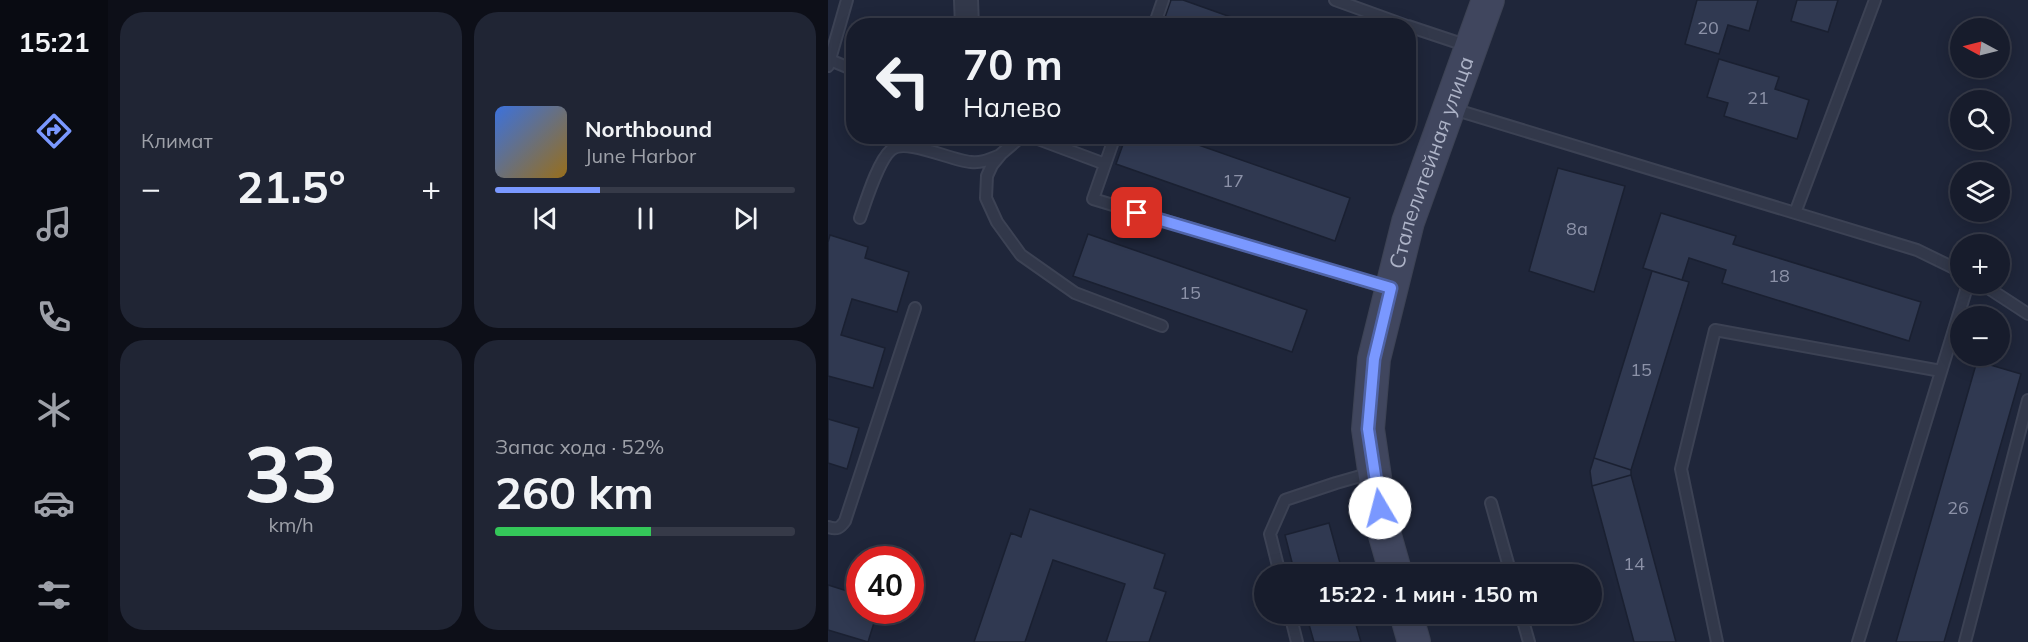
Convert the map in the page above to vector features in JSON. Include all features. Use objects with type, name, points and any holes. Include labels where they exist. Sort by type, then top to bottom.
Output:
[{"type":"street","points":[[966,0],[967,18]]},
{"type":"street","name":"Сталелитейная улица","points":[[1393,564],[1382,525],[1368,429],[1374,359],[1408,222],[1488,0]]},
{"type":"street","points":[[1409,624],[1414,642]]},
{"type":"lane","points":[[846,68],[829,63],[847,0]]},
{"type":"lane","points":[[1157,18],[1163,0]]},
{"type":"lane","points":[[1335,0],[1386,18]]},
{"type":"lane","points":[[1795,213],[1875,0]]},
{"type":"lane","points":[[1416,29],[1471,47]]},
{"type":"lane","points":[[1450,108],[1917,250],[1950,266]]},
{"type":"lane","points":[[1013,144],[992,165],[987,176],[986,198],[997,222],[1021,255],[1075,293],[1162,326]]},
{"type":"lane","points":[[1051,144],[1105,164]]},
{"type":"lane","points":[[1112,144],[1093,199],[1391,288]]},
{"type":"lane","points":[[860,218],[884,159],[892,148],[905,146],[969,162],[983,162],[1001,154]]},
{"type":"lane","points":[[1858,642],[1965,294]]},
{"type":"lane","points":[[1997,294],[2028,314]]},
{"type":"lane","points":[[828,527],[834,529],[840,527],[845,521],[915,309]]},
{"type":"lane","points":[[1717,642],[1681,470],[1715,330],[1941,371]]},
{"type":"lane","points":[[1965,642],[2023,441],[2028,400]]},
{"type":"lane","points":[[1278,564],[1270,534],[1285,501],[1375,472]]},
{"type":"lane","points":[[1491,502],[1507,564]]},
{"type":"lane","points":[[1292,624],[1297,642]]},
{"type":"lane","points":[[1524,624],[1529,642]]},
{"type":"building","points":[[1171,0],[1183,0],[1234,18],[1165,18]]},
{"type":"building","points":[[1697,0],[1758,0],[1749,31],[1728,25],[1719,54],[1685,44]]},
{"type":"building","points":[[1797,0],[1838,0],[1828,32],[1791,21]]},
{"type":"building","points":[[1719,59],[1779,77],[1775,89],[1809,100],[1797,139],[1724,116],[1728,103],[1707,97]]},
{"type":"building","points":[[1123,144],[1196,144],[1350,198],[1335,241],[1116,164]]},
{"type":"building","points":[[1558,168],[1625,186],[1594,292],[1529,271]]},
{"type":"building","points":[[1661,213],[1736,236],[1733,244],[1921,302],[1909,341],[1722,283],[1726,270],[1689,258],[1682,280],[1643,268]]},
{"type":"building","points":[[1088,234],[1307,310],[1292,352],[1073,276]]},
{"type":"building","points":[[830,235],[868,247],[865,258],[909,272],[897,312],[852,299],[841,335],[885,348],[873,388],[828,376],[828,242]]},
{"type":"building","points":[[1652,271],[1689,282],[1631,470],[1594,458]]},
{"type":"building","points":[[1976,366],[1994,366],[2021,374],[1944,642],[1896,642]]},
{"type":"building","points":[[828,419],[859,428],[847,469],[828,463]]},
{"type":"building","points":[[1594,458],[1631,470],[1631,475],[1592,486],[1590,471]]},
{"type":"building","points":[[1631,475],[1676,642],[1634,642],[1592,486]]},
{"type":"building","points":[[1030,509],[1165,554],[1154,588],[1166,592],[1149,642],[1106,642],[1125,584],[1053,560],[1025,642],[974,642],[1011,533],[1021,537]]},
{"type":"building","points":[[1329,523],[1340,564],[1292,564],[1285,535]]},
{"type":"building","points":[[828,585],[846,591],[846,624],[874,624],[868,642],[828,630]]},
{"type":"building","points":[[1309,624],[1356,624],[1361,642],[1314,642]]},
{"type":"route","points":[[1137,213],[1391,288],[1374,359],[1368,429],[1380,508]]}]
